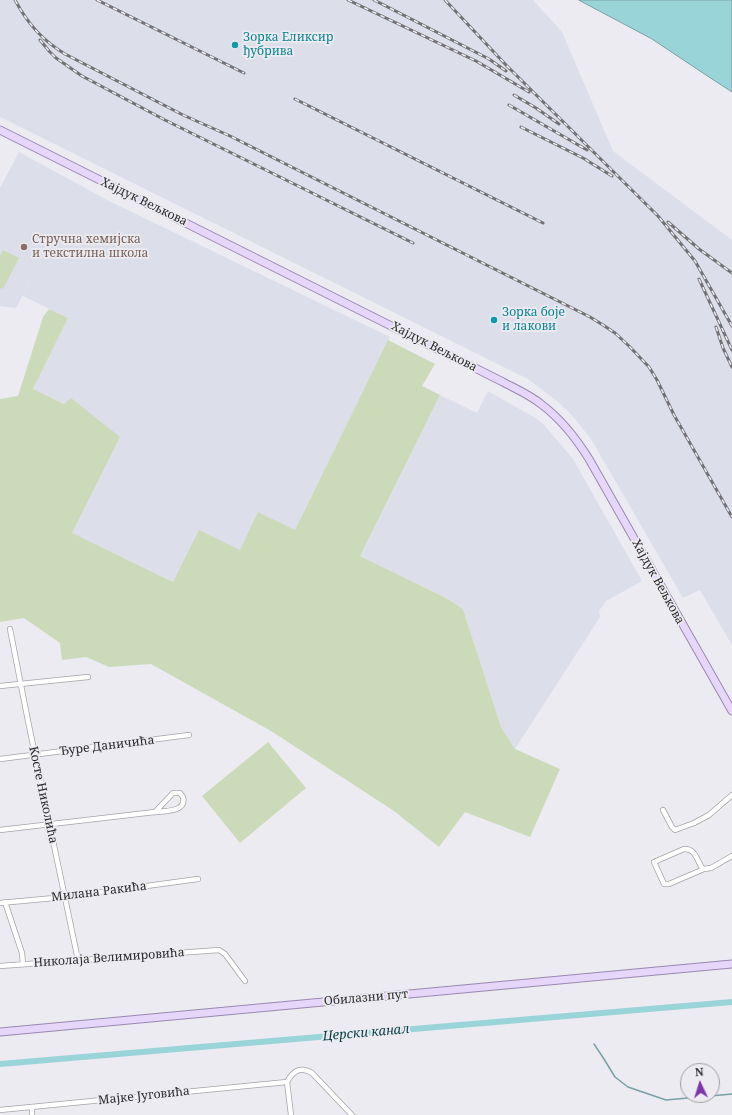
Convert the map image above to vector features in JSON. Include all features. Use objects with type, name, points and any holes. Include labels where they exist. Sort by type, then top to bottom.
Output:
[{"type":"main road","name":"Хајдук Вељкова","points":[[0,130],[527,394],[541,404],[565,426],[589,459],[732,711]]},
{"type":"main road","name":"Обилазни пут","points":[[0,1032],[732,964]]},
{"type":"street","name":"Косте Николића","points":[[10,630],[78,960]]},
{"type":"street","points":[[0,686],[88,677]]},
{"type":"street","name":"Ђуре Даничића","points":[[0,759],[190,735]]},
{"type":"street","points":[[0,830],[155,812],[180,808],[184,803],[183,797],[180,793],[173,793],[155,812]]},
{"type":"street","points":[[663,810],[675,830],[694,823],[709,815],[732,795]]},
{"type":"street","points":[[704,869],[702,868],[694,852],[689,849],[684,849],[654,862],[664,884],[669,884],[704,869],[711,868],[732,856]]},
{"type":"street","name":"Милана Ракића","points":[[3,902],[65,897],[198,879]]},
{"type":"street","points":[[3,902],[22,953],[23,964]]},
{"type":"street","name":"Николаја Велимировића","points":[[0,966],[219,950],[224,954],[245,981]]},
{"type":"street","points":[[291,1115],[287,1082],[295,1072],[303,1070],[312,1074],[352,1115]]},
{"type":"street","name":"Мајке Југовића","points":[[0,1110],[287,1082]]},
{"type":"street","points":[[32,1107],[32,1115]]},
{"type":"shaded area","points":[[0,0],[533,0],[562,32],[613,151],[732,240],[732,645],[700,590],[683,598],[591,439],[571,414],[557,401],[528,379],[0,117]]},
{"type":"shaded area","points":[[19,152],[109,201],[390,337],[295,530],[240,550],[173,582],[71,533],[119,437],[64,404],[33,389],[68,318],[23,296],[34,275],[16,308],[0,306],[0,188]]},
{"type":"shaded area","points":[[488,391],[537,419],[545,426],[573,459],[642,581],[606,601],[599,611],[600,617],[515,749],[501,727],[463,609],[448,599],[360,556],[440,395],[477,413]]},
{"type":"green space","points":[[3,250],[19,258],[3,289],[0,288],[0,256]]},
{"type":"green space","points":[[49,309],[68,318],[33,389],[64,404],[71,398],[120,437],[72,533],[173,582],[199,530],[240,550],[258,512],[295,530],[388,340],[435,364],[422,386],[440,395],[360,556],[448,599],[463,609],[501,727],[515,749],[560,769],[530,837],[465,812],[439,847],[394,811],[271,731],[151,664],[109,667],[86,657],[62,660],[60,643],[24,618],[0,622],[0,399],[18,396],[43,317]]},
{"type":"green space","points":[[268,742],[306,788],[240,843],[202,796]]},
{"type":"water","points":[[579,0],[732,0],[732,92],[652,39]]},
{"type":"waterway","name":"Церски канал","points":[[0,1064],[732,1002]]},
{"type":"waterway","points":[[594,1044],[615,1077],[628,1087],[666,1100],[732,1094]]},
{"type":"railway","points":[[15,0],[25,17],[36,31],[49,43],[65,54],[183,115],[230,136],[590,317],[615,333],[649,367],[674,415],[732,517]]},
{"type":"railway","points":[[97,0],[244,73]]},
{"type":"railway","points":[[348,0],[476,61],[529,92]]},
{"type":"railway","points":[[374,0],[489,59],[506,71]]},
{"type":"railway","points":[[445,0],[506,65],[658,216],[695,261],[732,326]]},
{"type":"railway","points":[[40,40],[56,58],[82,76],[165,120],[413,243]]},
{"type":"railway","points":[[514,95],[559,124]]},
{"type":"railway","points":[[295,99],[543,223]]},
{"type":"railway","points":[[509,105],[587,150]]},
{"type":"railway","points":[[521,127],[583,158],[612,176]]},
{"type":"railway","points":[[668,222],[699,249],[732,273]]},
{"type":"railway","points":[[699,279],[732,350]]},
{"type":"railway","points":[[716,327],[723,348],[732,367]]},
{"type":"place","name":"Зорка Еликсир ђубрива","points":[[235,45]]},
{"type":"place","name":"Стручна хемијска и текстилна школа","points":[[24,247]]},
{"type":"place","name":"Зорка боје и лакови","points":[[494,320]]}]
